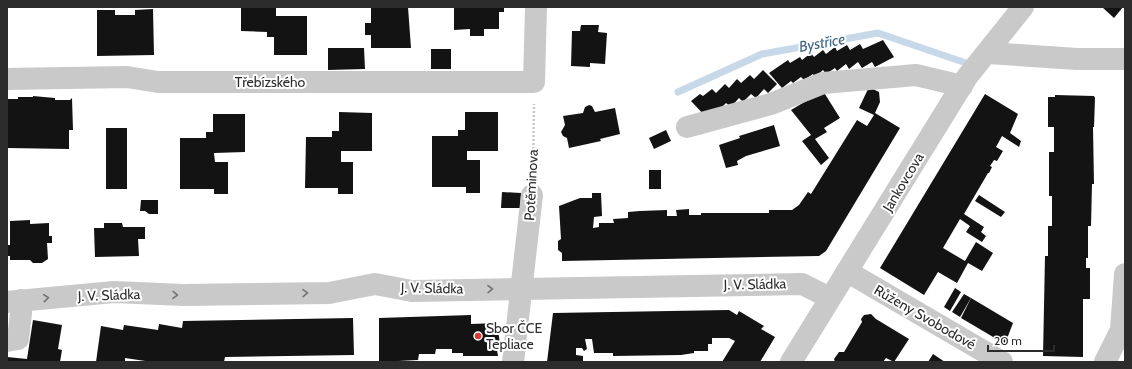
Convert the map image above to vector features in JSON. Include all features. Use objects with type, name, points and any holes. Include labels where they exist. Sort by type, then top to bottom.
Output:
[{"type":"street","points":[[534,82],[536,7]]},
{"type":"street","name":"Jankovcova","points":[[791,362],[962,86],[1023,7]]},
{"type":"street","points":[[988,54],[1077,59],[1125,59]]},
{"type":"street","points":[[686,127],[771,104],[823,83],[916,75],[962,86]]},
{"type":"street","name":"Třebízského","points":[[7,79],[127,77],[158,82],[534,82]]},
{"type":"street","name":"Potěminova","points":[[513,362],[532,195]]},
{"type":"street","name":"Růženy Svobodové","points":[[848,272],[1002,362]]},
{"type":"street","points":[[1105,362],[1121,330],[1125,274]]},
{"type":"street","name":"J. V. Sládka","points":[[14,301],[114,292],[184,295],[330,293],[375,284],[412,291],[802,284],[830,298]]},
{"type":"street","points":[[7,342],[18,339],[22,313],[14,301]]},
{"type":"path","name":"Potěminova","points":[[532,195],[534,82]]},
{"type":"building","points":[[241,7],[276,7],[276,16],[307,16],[307,55],[274,55],[274,37],[267,37],[267,32],[241,31]]},
{"type":"building","points":[[371,7],[408,7],[411,48],[371,48],[371,35],[365,35],[365,23],[371,23]]},
{"type":"building","points":[[454,7],[504,7],[504,12],[499,12],[499,29],[484,29],[484,36],[470,36],[470,29],[454,30]]},
{"type":"building","points":[[1102,7],[1123,7],[1114,18]]},
{"type":"building","points":[[153,9],[154,55],[97,56],[97,10],[115,10],[115,15],[135,15],[135,10]]},
{"type":"building","points":[[581,25],[599,25],[598,32],[607,33],[605,64],[590,63],[590,67],[571,66],[572,31],[580,31]]},
{"type":"building","points":[[883,40],[894,57],[875,67],[872,62],[862,68],[858,62],[849,69],[846,64],[837,71],[835,68],[826,74],[823,70],[815,77],[813,74],[804,80],[801,77],[793,83],[791,81],[782,88],[769,73],[788,60],[790,63],[800,57],[802,60],[811,53],[814,57],[823,50],[826,54],[835,47],[837,51],[847,45],[850,50],[860,44],[863,49]]},
{"type":"building","points":[[328,48],[364,48],[365,69],[328,70]]},
{"type":"building","points":[[431,49],[451,49],[451,69],[431,69]]},
{"type":"building","points":[[763,70],[777,84],[768,93],[764,89],[756,98],[751,94],[743,102],[739,98],[731,107],[726,103],[718,111],[706,117],[691,101],[700,94],[703,96],[712,89],[716,93],[725,84],[729,88],[737,79],[741,83],[750,75],[754,79]]},
{"type":"building","points":[[869,87],[879,92],[880,102],[875,113],[900,128],[826,251],[819,256],[562,261],[562,253],[558,250],[558,241],[561,239],[559,206],[580,198],[592,198],[592,193],[601,193],[602,216],[594,217],[593,228],[599,227],[599,223],[614,223],[613,219],[628,218],[628,212],[667,210],[667,216],[677,216],[676,210],[689,209],[689,215],[701,215],[701,213],[769,213],[769,210],[792,210],[799,205],[808,192],[811,194],[857,120],[867,126],[874,115],[859,108]]},
{"type":"building","points":[[823,91],[840,118],[824,128],[827,132],[815,139],[829,158],[821,165],[802,141],[811,135],[791,110]]},
{"type":"building","points":[[985,94],[1018,114],[1010,133],[1021,141],[1019,147],[1002,136],[996,147],[1003,151],[997,161],[994,160],[990,166],[992,167],[989,173],[964,214],[984,227],[981,232],[986,236],[982,242],[966,232],[970,226],[960,219],[943,248],[965,261],[976,242],[993,253],[982,271],[968,263],[957,283],[938,272],[924,295],[880,268]]},
{"type":"building","points":[[1055,95],[1094,96],[1095,98],[1093,127],[1094,184],[1092,184],[1091,226],[1088,226],[1088,258],[1086,258],[1086,268],[1090,268],[1090,299],[1083,299],[1083,357],[1043,356],[1045,256],[1048,256],[1048,226],[1052,226],[1052,196],[1049,196],[1049,152],[1054,152],[1054,127],[1048,127],[1048,97],[1055,97]]},
{"type":"building","points":[[33,96],[55,98],[55,100],[70,100],[72,98],[73,130],[69,130],[69,149],[7,148],[7,99],[18,99],[18,97]]},
{"type":"building","points":[[589,105],[592,106],[595,112],[615,108],[620,134],[600,139],[601,141],[569,148],[567,138],[563,136],[561,132],[565,125],[563,116],[583,113],[585,107]]},
{"type":"building","points":[[339,112],[372,113],[372,151],[341,151],[341,162],[353,162],[353,194],[338,194],[338,188],[305,188],[306,137],[332,137],[332,131],[339,131]]},
{"type":"building","points":[[465,112],[498,112],[498,151],[467,151],[467,160],[480,160],[480,193],[466,193],[466,187],[432,187],[432,136],[458,136],[458,130],[465,130]]},
{"type":"building","points":[[213,114],[245,114],[245,152],[214,153],[215,162],[228,162],[228,194],[214,194],[214,189],[180,189],[180,138],[206,138],[206,132],[213,132]]},
{"type":"building","points":[[774,125],[780,146],[746,156],[737,161],[738,165],[726,168],[719,145],[740,138],[739,136]]},
{"type":"building","points":[[106,128],[127,128],[127,189],[106,189]]},
{"type":"building","points":[[666,130],[671,141],[654,149],[649,138]]},
{"type":"building","points":[[649,170],[661,170],[661,189],[649,189]]},
{"type":"building","points":[[502,192],[521,193],[520,208],[501,208]]},
{"type":"building","points":[[979,195],[1005,212],[1001,217],[975,201]]},
{"type":"building","points":[[141,200],[158,200],[158,214],[149,214],[145,211],[140,211]]},
{"type":"building","points":[[30,220],[30,224],[49,223],[49,236],[52,236],[52,243],[47,243],[48,259],[42,263],[33,263],[30,260],[10,260],[10,256],[7,256],[7,245],[10,245],[10,221]]},
{"type":"building","points":[[104,223],[122,223],[123,227],[145,227],[145,239],[138,239],[139,256],[95,257],[94,228],[104,228]]},
{"type":"building","points":[[955,288],[961,292],[950,311],[944,307]]},
{"type":"building","points":[[964,294],[971,298],[960,317],[952,312]]},
{"type":"building","points":[[971,298],[1013,323],[1005,344],[961,318]]},
{"type":"building","points":[[729,310],[737,315],[739,311],[764,326],[761,329],[775,337],[760,362],[722,362],[735,341],[729,338],[712,338],[712,344],[708,344],[708,351],[694,351],[694,353],[681,355],[613,356],[613,353],[594,353],[592,339],[585,339],[587,349],[584,351],[582,348],[576,348],[576,355],[583,356],[583,362],[547,362],[553,313]]},
{"type":"building","points":[[871,314],[876,319],[909,339],[894,362],[886,358],[883,362],[835,362],[834,359],[839,352],[844,352],[862,322],[861,319],[864,315]]},
{"type":"building","points":[[471,315],[471,324],[497,323],[500,344],[497,350],[498,356],[463,356],[463,353],[452,353],[452,349],[436,349],[435,354],[419,354],[418,360],[379,362],[379,318]]},
{"type":"building","points":[[353,318],[354,355],[225,357],[224,362],[152,362],[125,358],[125,362],[96,362],[101,326],[123,330],[124,325],[158,330],[159,324],[182,328],[183,321]]},
{"type":"building","points":[[33,320],[62,325],[58,349],[62,350],[60,362],[7,362],[7,357],[27,359]]},
{"type":"building","points":[[933,354],[945,362],[928,362]]},
{"type":"waterway","name":"Bystřice","points":[[678,92],[762,54],[878,33],[969,64]]},
{"type":"place","name":"Sbor ČCE Tepliace","points":[[478,336]]}]
